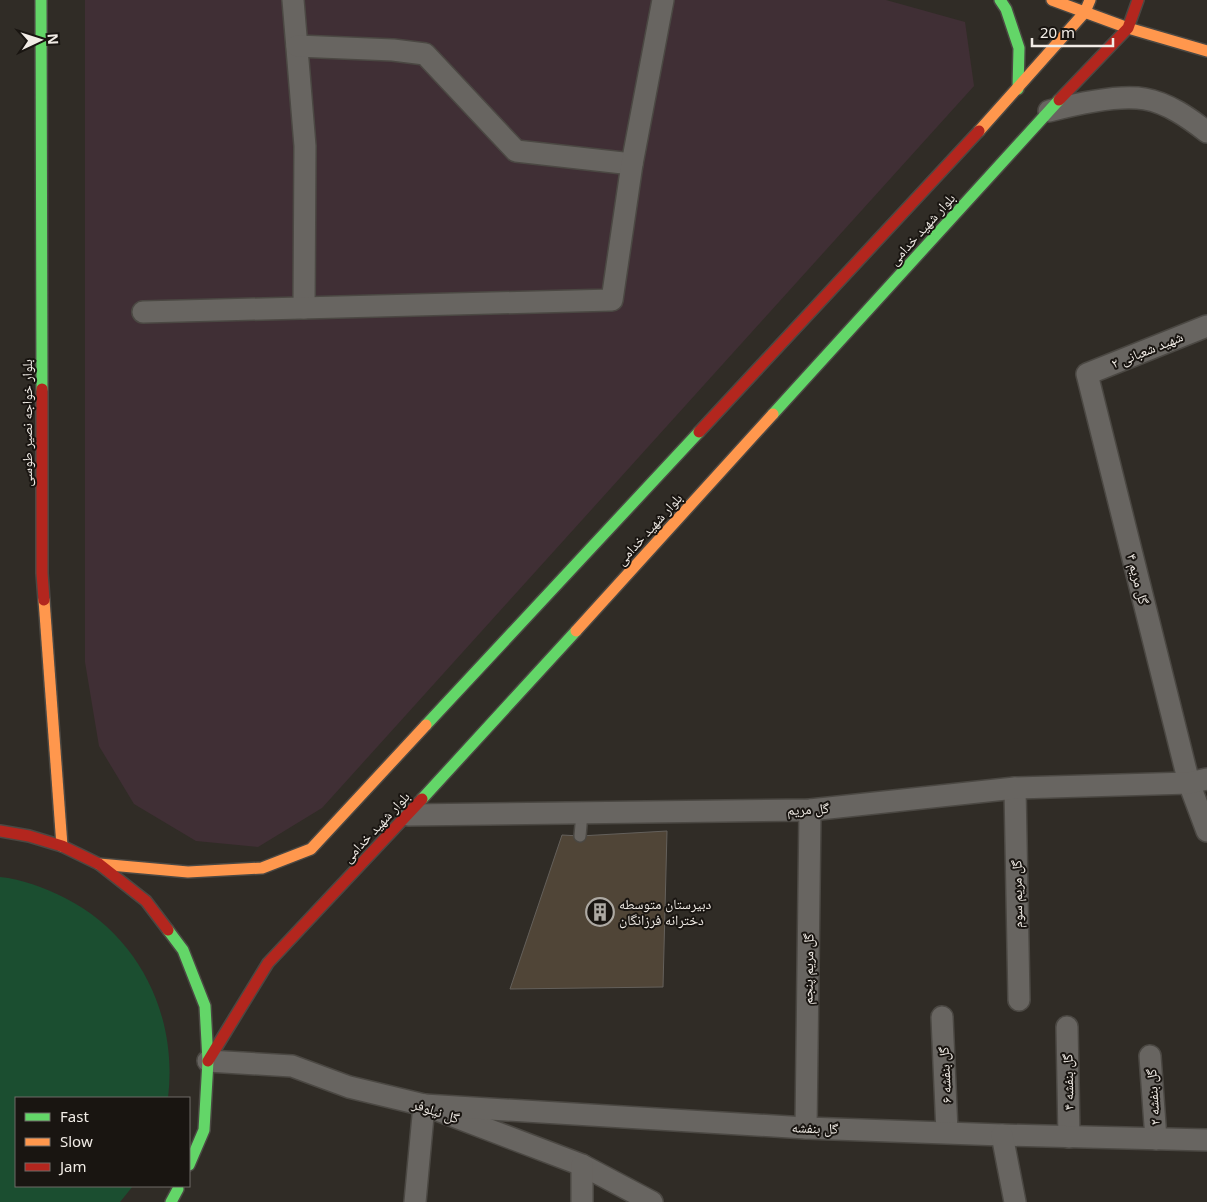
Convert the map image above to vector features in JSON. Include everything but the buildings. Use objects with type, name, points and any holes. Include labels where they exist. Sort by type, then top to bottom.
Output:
[{"type":"main road","name":"بلوار خواجه نصیر طوسی","points":[[41,0],[42,573],[62,846]]},
{"type":"main road","points":[[1000,0],[1006,8],[1019,48],[1018,89]]},
{"type":"main road","points":[[1052,0],[1128,28],[1207,51]]},
{"type":"main road","name":"بلوار شهید خدامی","points":[[99,864],[188,872],[262,868],[311,848],[1018,89],[1085,12],[1090,0]]},
{"type":"main road","points":[[1128,28],[1138,0]]},
{"type":"main road","name":"بلوار شهید خدامی","points":[[208,1061],[268,962],[408,815],[1088,68],[1128,28]]},
{"type":"main road","points":[[0,831],[29,836],[62,846],[99,864],[146,901],[183,950],[205,1006],[208,1061],[204,1130],[190,1163]]},
{"type":"main road","points":[[170,1202],[179,1187]]},
{"type":"street","points":[[293,0],[305,146],[304,308]]},
{"type":"street","points":[[143,312],[612,300],[632,164],[663,0]]},
{"type":"street","points":[[297,46],[393,50],[425,54],[516,151],[632,164]]},
{"type":"street","points":[[1049,111],[1086,101],[1145,99],[1164,105],[1195,122],[1207,132]]},
{"type":"street","name":"شهید شعبانی ۲","points":[[1087,374],[1207,326]]},
{"type":"street","name":"گل مریم ۴","points":[[1087,374],[1198,781],[1207,832]]},
{"type":"street","name":"گل مریم","points":[[408,815],[810,810],[1016,788],[1198,781]]},
{"type":"street","name":"گل مریم سوم","points":[[1016,788],[1019,1000]]},
{"type":"street","name":"گل مریم پنجم","points":[[806,1128],[810,810]]},
{"type":"street","name":"گل بنفشه ۶","points":[[942,1017],[947,1132]]},
{"type":"street","name":"گل بنفشه ۴","points":[[1068,1027],[1069,1137]]},
{"type":"street","name":"گل بنفشه ۲","points":[[1150,1056],[1156,1138]]},
{"type":"street","name":"گل نیلوفر","points":[[208,1061],[292,1066],[348,1086],[424,1106],[582,1165],[652,1202]]},
{"type":"street","points":[[416,1202],[424,1106]]},
{"type":"street","name":"گل بنفشه","points":[[424,1106],[806,1128],[1207,1140]]},
{"type":"street","points":[[1002,1135],[1015,1202]]},
{"type":"street","points":[[582,1165],[582,1202]]},
{"type":"lane","points":[[580,836],[582,813]]},
{"type":"shaded area","points":[[85,0],[886,0],[965,22],[974,86],[322,808],[258,847],[196,841],[134,804],[99,746],[85,662]]},
{"type":"green space","points":[[0,877],[41,887],[65,898],[91,914],[114,934],[133,957],[148,982],[160,1009],[167,1038],[170,1068],[168,1097],[15,1097],[15,1187],[132,1187],[120,1202],[0,1202]]},
{"type":"traffic: fast","points":[[41,0],[42,389]]},
{"type":"traffic: fast","points":[[1000,0],[1006,9],[1019,48],[1018,89]]},
{"type":"traffic: fast","points":[[773,414],[1059,100]]},
{"type":"traffic: fast","points":[[426,725],[699,432]]},
{"type":"traffic: fast","points":[[422,799],[576,631]]},
{"type":"traffic: fast","points":[[168,930],[183,950],[205,1006],[208,1061],[204,1130],[190,1163]]},
{"type":"traffic: fast","points":[[171,1202],[178,1189]]},
{"type":"traffic: slow","points":[[1052,0],[1128,28],[1207,51]]},
{"type":"traffic: slow","points":[[979,131],[1085,12],[1090,0]]},
{"type":"traffic: slow","points":[[576,631],[773,414]]},
{"type":"traffic: slow","points":[[44,600],[62,846]]},
{"type":"traffic: slow","points":[[99,864],[188,872],[262,868],[311,849],[426,725]]},
{"type":"traffic: jam","points":[[1059,100],[1128,28],[1138,0]]},
{"type":"traffic: jam","points":[[699,432],[979,131]]},
{"type":"traffic: jam","points":[[42,389],[42,573],[44,600]]},
{"type":"traffic: jam","points":[[208,1061],[268,963],[422,799]]},
{"type":"traffic: jam","points":[[0,831],[29,836],[62,846],[99,864],[146,901],[168,930]]},
{"type":"place","name":"دبیرستان متوسطه دخترانه فرزانگان","points":[[600,912]]}]
